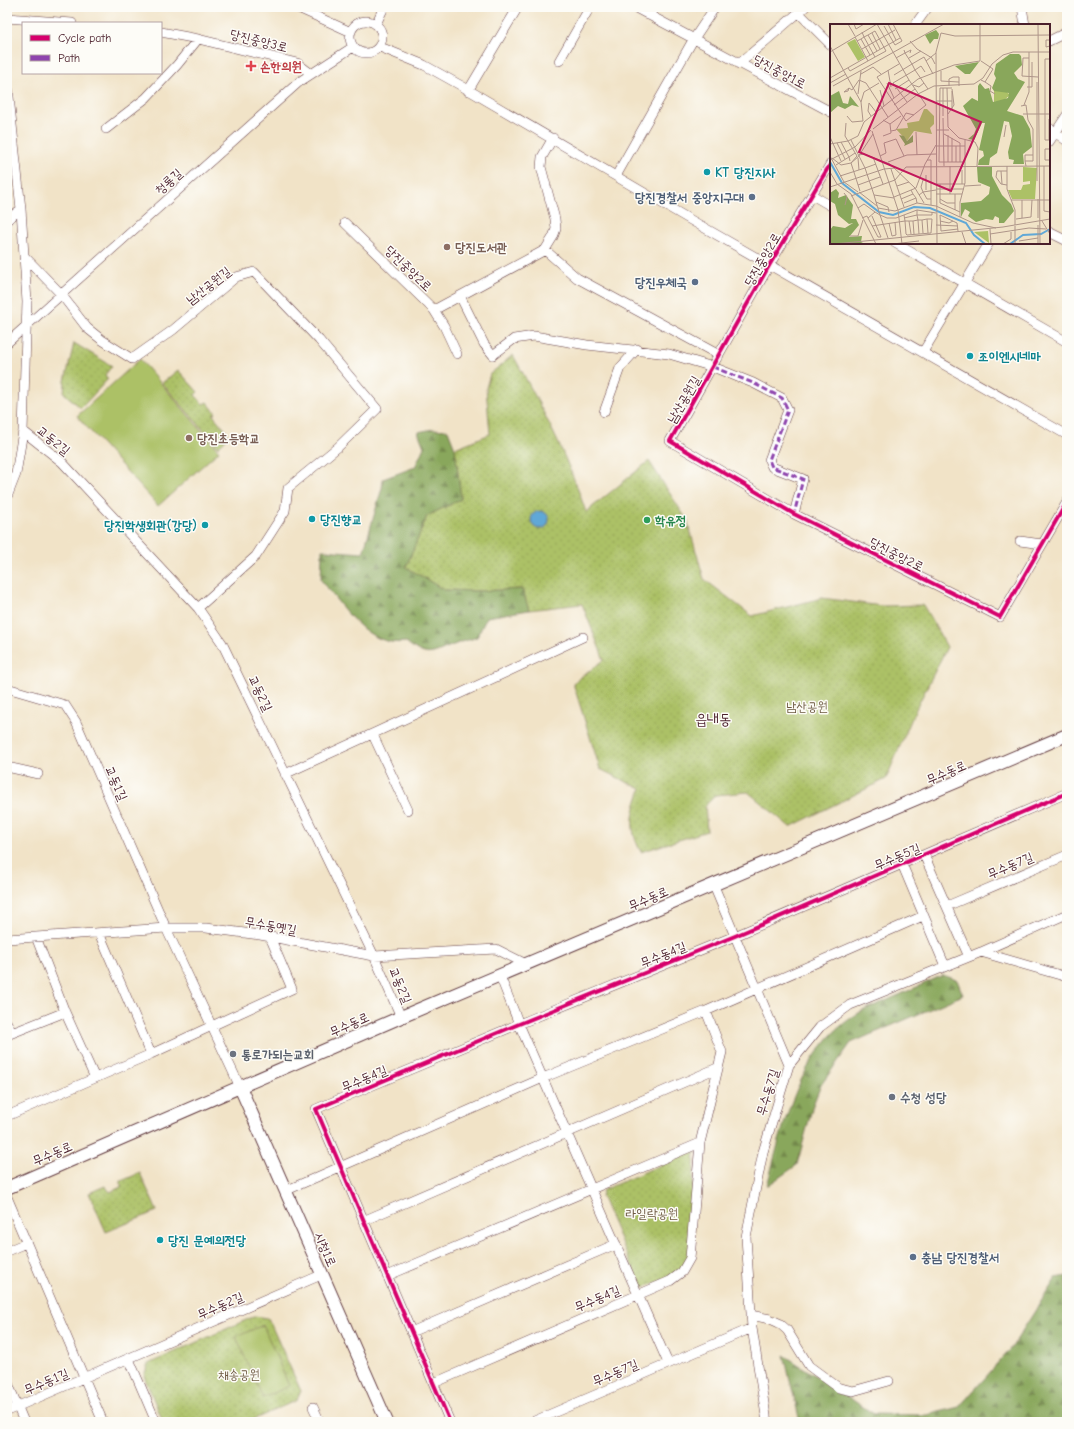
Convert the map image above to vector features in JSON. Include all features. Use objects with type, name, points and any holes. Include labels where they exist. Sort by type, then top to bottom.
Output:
[{"type":"street","points":[[296,7],[351,32]]},
{"type":"street","points":[[376,24],[384,7]]},
{"type":"street","points":[[468,91],[518,7]]},
{"type":"street","points":[[559,61],[590,7]]},
{"type":"street","name":"당진중앙1로","points":[[634,7],[693,40],[830,111]]},
{"type":"street","points":[[648,15],[655,7]]},
{"type":"street","points":[[616,176],[693,40],[714,7]]},
{"type":"street","points":[[916,24],[928,7]]},
{"type":"street","points":[[1022,7],[1025,24]]},
{"type":"street","name":"당진중앙1로","points":[[739,64],[801,10],[830,44]]},
{"type":"street","points":[[7,18],[59,22]]},
{"type":"street","points":[[366,21],[376,24],[379,27],[383,37],[380,47],[372,53],[367,54],[357,51],[353,47],[351,41],[351,32],[353,28],[361,22],[366,21]]},
{"type":"street","name":"당진중앙3로","points":[[162,32],[198,39],[296,63],[310,74]]},
{"type":"street","points":[[1050,40],[1067,32]]},
{"type":"street","points":[[106,129],[146,98],[177,66],[198,39]]},
{"type":"street","name":"청룡길","points":[[7,343],[310,74],[353,47]]},
{"type":"street","name":"당진중앙2로","points":[[380,47],[424,65],[1067,435]]},
{"type":"street","points":[[7,78],[25,257],[26,326],[23,431],[16,474],[7,497]]},
{"type":"street","points":[[1067,115],[1052,130],[1067,140]]},
{"type":"street","points":[[553,138],[542,157],[541,162],[555,219],[556,229],[545,250],[577,278],[720,355]]},
{"type":"street","name":"당진중앙2로","points":[[713,366],[770,264],[830,165]]},
{"type":"street","points":[[812,195],[830,205]]},
{"type":"street","points":[[7,220],[21,209]]},
{"type":"street","name":"당진중앙2로","points":[[345,223],[434,310],[545,250]]},
{"type":"street","points":[[1050,233],[1067,242]]},
{"type":"street","points":[[897,244],[1067,342]]},
{"type":"street","points":[[923,352],[988,244]]},
{"type":"street","points":[[25,257],[61,294]]},
{"type":"street","name":"남산공원길","points":[[61,294],[87,328],[102,340],[132,359],[173,330],[236,277],[245,273],[254,272],[319,340],[377,409],[338,447],[288,488],[285,511],[256,556],[198,608]]},
{"type":"street","name":"남산공원길","points":[[460,296],[484,344],[493,355],[514,339],[534,336],[587,345],[637,349],[669,354],[713,366],[670,441]]},
{"type":"street","points":[[434,310],[444,326],[457,354]]},
{"type":"street","points":[[604,412],[620,368],[637,349]]},
{"type":"street","points":[[713,366],[753,383],[782,398],[788,410],[769,460],[772,467],[803,479],[794,514]]},
{"type":"street","name":"교동2길","points":[[23,431],[62,462],[198,608],[222,643],[374,956],[401,1017]]},
{"type":"street","name":"당진중앙2로","points":[[670,441],[794,514],[1000,617],[1067,502]]},
{"type":"street","points":[[1020,541],[1042,544]]},
{"type":"street","points":[[285,774],[583,638]]},
{"type":"street","name":"교동1길","points":[[7,688],[65,705],[76,722],[166,928]]},
{"type":"street","points":[[373,735],[408,810]]},
{"type":"street","name":"무수동로","points":[[7,1188],[401,1017],[714,886],[1067,735]]},
{"type":"street","points":[[7,767],[38,774]]},
{"type":"street","name":"무수동5길","points":[[735,936],[1067,793]]},
{"type":"street","points":[[924,855],[969,957]]},
{"type":"street","name":"무수동7길","points":[[947,906],[1067,855]]},
{"type":"street","points":[[902,864],[945,966]]},
{"type":"street","points":[[714,886],[790,1064]]},
{"type":"street","name":"무수동7길","points":[[767,1422],[752,1328],[746,1237],[763,1152],[790,1064],[820,1027],[850,1005],[981,952],[1067,914]]},
{"type":"street","points":[[285,1191],[543,1078],[706,1010],[923,916]]},
{"type":"street","points":[[166,928],[240,1087]]},
{"type":"street","name":"무수동옛길","points":[[7,939],[166,928],[206,928],[374,956],[496,949],[526,964]]},
{"type":"street","points":[[99,933],[151,1054]]},
{"type":"street","name":"무수동4길","points":[[450,1422],[316,1109],[735,936]]},
{"type":"street","points":[[36,937],[66,1012],[95,1078]]},
{"type":"street","points":[[7,1116],[151,1054],[292,989],[270,938]]},
{"type":"street","points":[[981,952],[1067,977]]},
{"type":"street","name":"무수동4길","points":[[500,976],[519,1024],[668,1363]]},
{"type":"street","name":"무수동4길","points":[[434,1383],[638,1295],[677,1277],[682,1272],[690,1258],[700,1143],[722,1052],[706,1010]]},
{"type":"street","points":[[7,1023],[9,1034],[66,1012]]},
{"type":"street","points":[[363,1221],[717,1068]]},
{"type":"street","name":"시청1로","points":[[240,1087],[321,1275],[387,1422]]},
{"type":"street","points":[[387,1276],[700,1143]]},
{"type":"street","points":[[7,1197],[103,1422]]},
{"type":"street","points":[[7,1251],[26,1243]]},
{"type":"street","points":[[411,1332],[616,1244]]},
{"type":"street","name":"무수동2길","points":[[84,1379],[321,1275]]},
{"type":"street","points":[[751,1315],[770,1319],[779,1323],[788,1330],[809,1366],[839,1388],[853,1391],[889,1381]]},
{"type":"street","name":"무수동7길","points":[[532,1422],[752,1328]]},
{"type":"street","points":[[129,1359],[156,1422]]},
{"type":"street","name":"무수동1길","points":[[7,1411],[84,1379]]},
{"type":"street","name":"무수동1길","points":[[7,1381],[24,1422]]},
{"type":"street","points":[[313,1407],[320,1422]]},
{"type":"green space","points":[[74,343],[112,366],[105,375],[108,379],[81,408],[64,393],[65,381]]},
{"type":"green space","name":"남산공원","points":[[513,355],[562,451],[586,512],[649,461],[687,520],[704,579],[752,616],[822,598],[882,606],[923,605],[947,647],[915,711],[886,779],[790,827],[748,792],[716,795],[705,806],[707,831],[641,852],[634,836],[633,821],[635,806],[641,789],[600,769],[573,683],[604,660],[582,604],[529,610],[522,589],[479,591],[444,590],[406,567],[427,516],[461,499],[455,448],[490,434],[486,388],[490,374]]},
{"type":"green space","points":[[140,359],[219,451],[158,506],[77,416]]},
{"type":"green space","points":[[178,370],[198,392],[195,395],[203,404],[207,402],[216,413],[213,415],[227,432],[228,437],[218,447],[162,383]]},
{"type":"green space","points":[[433,429],[448,430],[455,448],[461,499],[427,516],[406,567],[444,590],[479,591],[522,589],[529,610],[487,617],[477,637],[431,654],[420,652],[406,642],[392,642],[379,639],[368,632],[347,613],[321,580],[322,550],[363,553],[382,488],[383,479],[415,467],[424,447],[418,432]]},
{"type":"green space","points":[[943,975],[957,980],[963,995],[851,1043],[821,1085],[813,1105],[797,1165],[767,1186],[787,1114],[807,1068],[821,1047],[837,1029],[857,1014]]},
{"type":"green space","name":"라일락공원","points":[[695,1150],[689,1258],[675,1276],[644,1287],[640,1285],[601,1196],[603,1190]]},
{"type":"green space","points":[[140,1173],[157,1211],[106,1232],[89,1193],[105,1186],[110,1192],[121,1187],[121,1181]]},
{"type":"green space","points":[[1067,1276],[1067,1422],[800,1422],[784,1355],[874,1414],[927,1415],[959,1407],[1010,1350],[1056,1278]]},
{"type":"green space","name":"채송공원","points":[[255,1316],[268,1318],[301,1391],[297,1400],[248,1422],[163,1422],[144,1376],[148,1364]]},
{"type":"green space","points":[[263,1325],[289,1386],[263,1398],[236,1337]]},
{"type":"water","points":[[540,511],[546,514],[549,520],[546,526],[540,529],[534,526],[531,520],[534,514]]},
{"type":"marked path","points":[[713,367],[753,383],[782,398],[788,410],[769,460],[772,467],[803,479],[794,514]]},
{"type":"cycle path","points":[[830,165],[770,264],[670,441],[794,514],[1000,617],[1067,502]]},
{"type":"cycle path","points":[[450,1422],[316,1109],[735,936],[1067,793]]},
{"type":"place","name":"손한의원","points":[[251,66]]},
{"type":"place","name":"KT 당진지사","points":[[707,172]]},
{"type":"place","name":"당진경찰서 중앙지구대","points":[[752,197]]},
{"type":"place","name":"당진도서관","points":[[447,247]]},
{"type":"place","name":"당진우체국","points":[[695,282]]},
{"type":"place","name":"조이엔시네마","points":[[970,356]]},
{"type":"place","name":"당진초등학교","points":[[189,438]]},
{"type":"place","name":"당진향교","points":[[312,519]]},
{"type":"place","name":"학유정","points":[[647,520]]},
{"type":"place","name":"당진학생회관(강당)","points":[[205,525]]},
{"type":"place","name":"통로가되는교회","points":[[233,1054]]},
{"type":"place","name":"수청 성당","points":[[892,1097]]},
{"type":"place","name":"당진 문예의전당","points":[[160,1240]]},
{"type":"place","name":"충남 당진경찰서","points":[[913,1257]]},
{"type":"district","name":"읍내동","points":[[713,719]]}]
